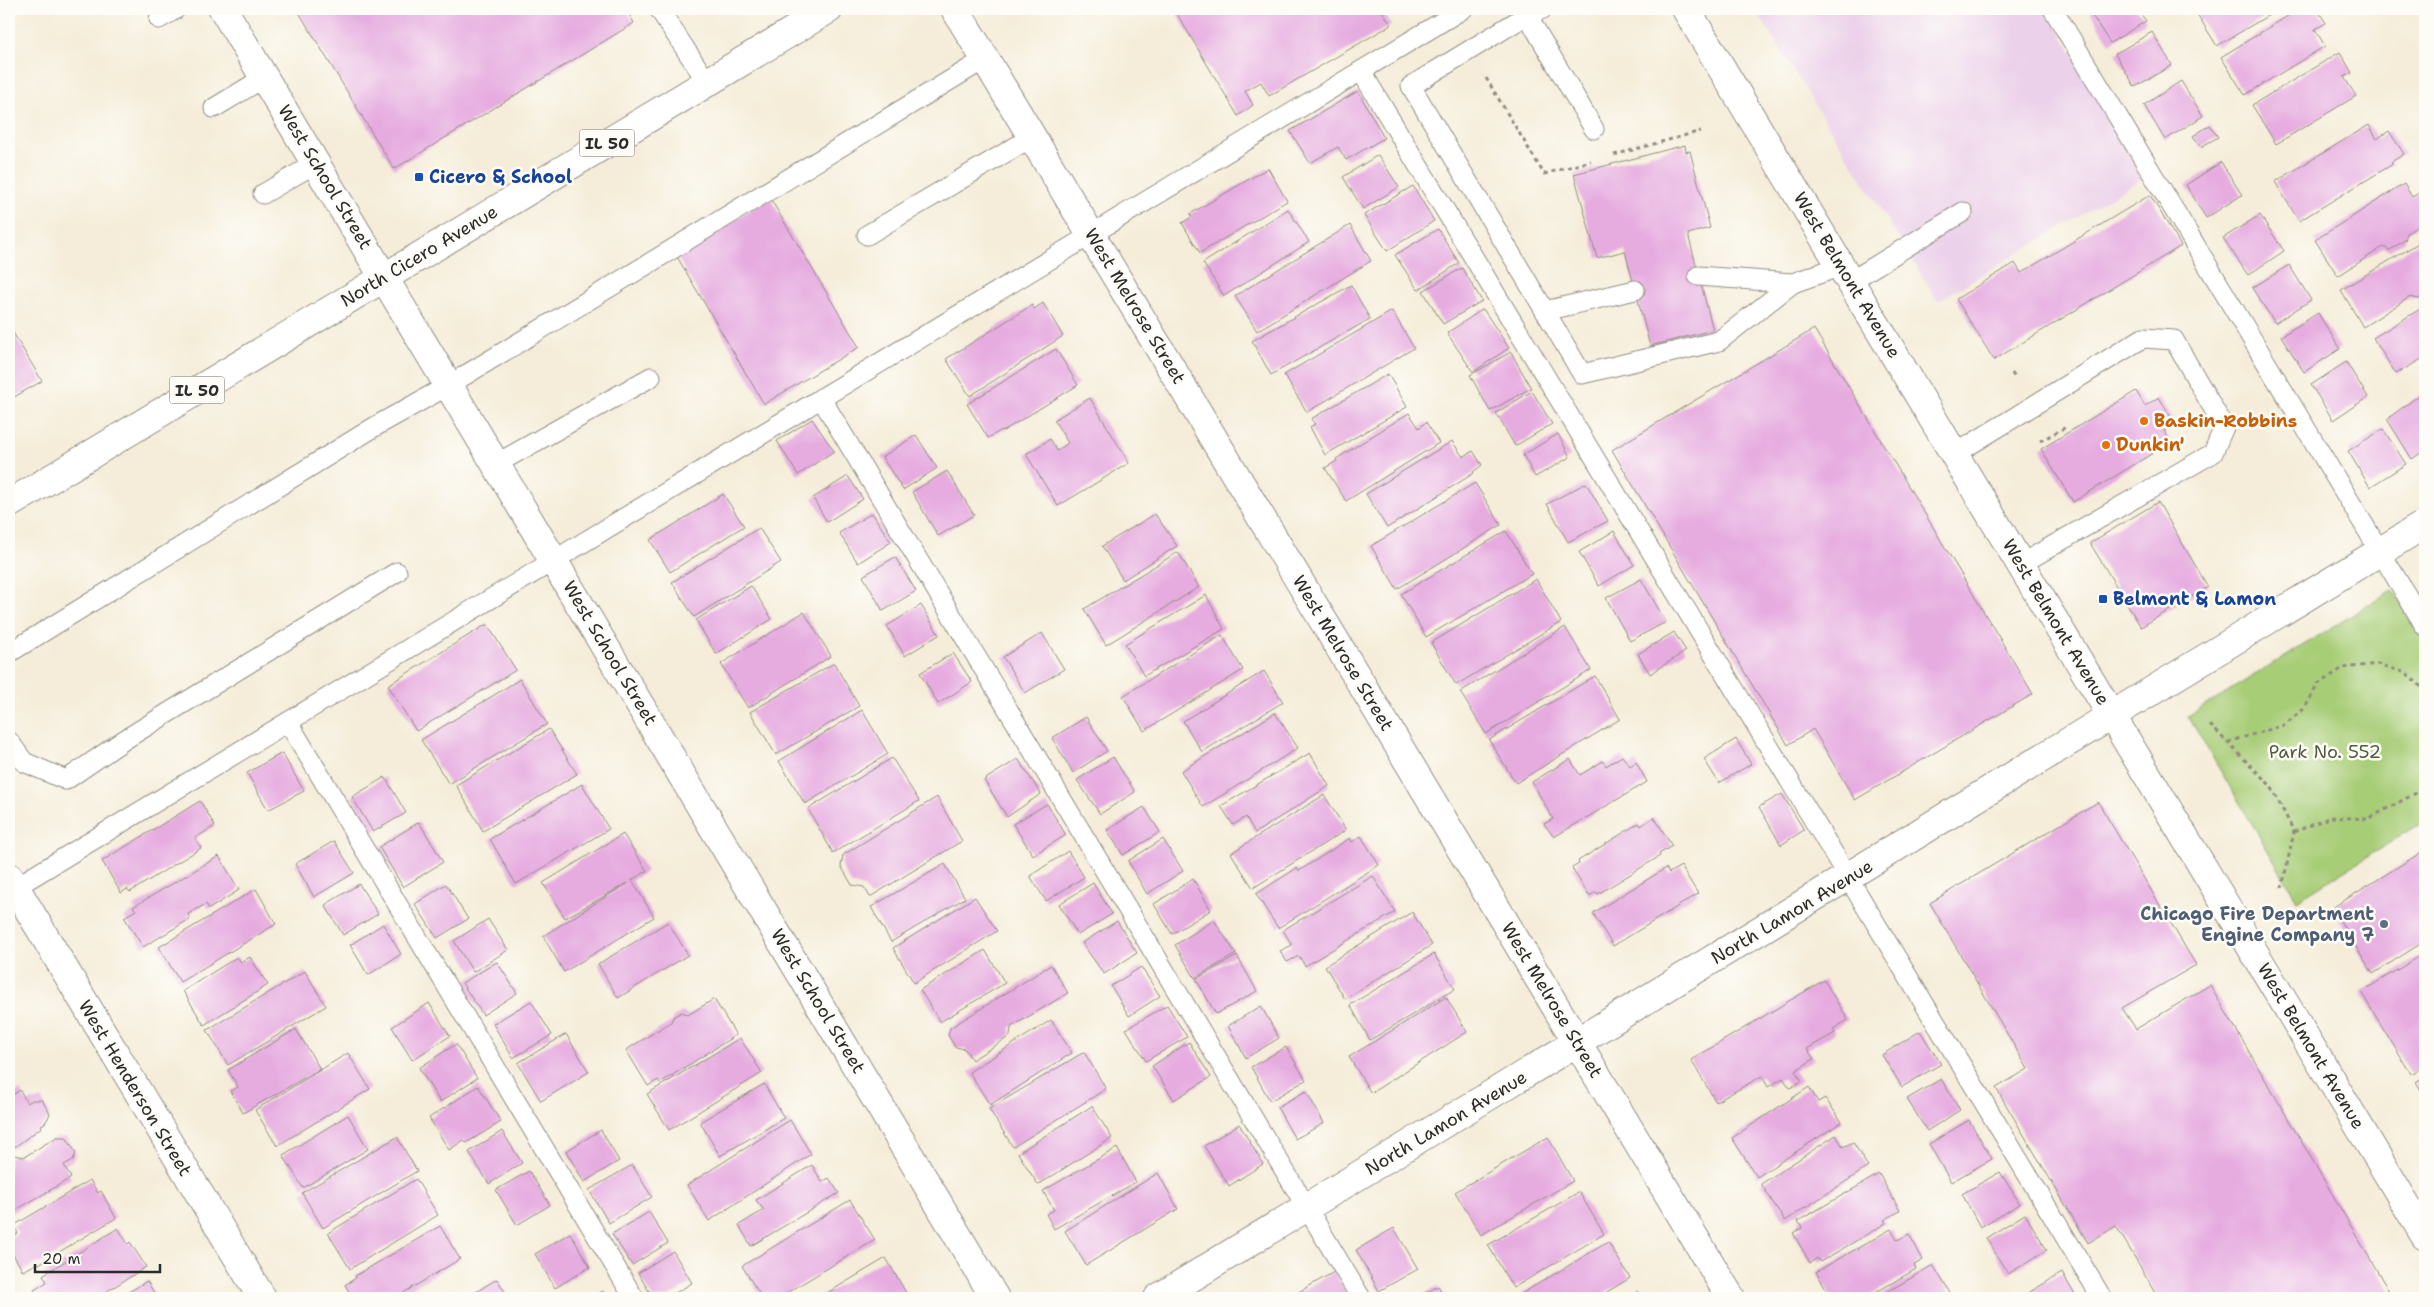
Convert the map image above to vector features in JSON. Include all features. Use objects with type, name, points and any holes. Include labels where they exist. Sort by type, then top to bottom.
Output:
[{"type":"street","name":"West School Street","points":[[223,9],[996,1298]]},
{"type":"street","name":"North Cicero Avenue","points":[[9,504],[827,9]]},
{"type":"street","name":"West Melrose Street","points":[[955,9],[1731,1298]]},
{"type":"street","name":"West Belmont Avenue","points":[[1686,9],[2425,1236]]},
{"type":"street","name":"North Lamon Avenue","points":[[1158,1298],[2425,524]]},
{"type":"street","name":"West Henderson Street","points":[[11,885],[262,1298]]},
{"type":"lane","points":[[159,19],[176,9]]},
{"type":"lane","points":[[659,9],[707,82]]},
{"type":"lane","points":[[11,885],[288,722],[1463,9]]},
{"type":"lane","points":[[2054,9],[2425,626]]},
{"type":"lane","points":[[1594,129],[1535,12],[1411,86],[1582,374],[1719,341],[1793,283]]},
{"type":"lane","points":[[9,653],[376,426],[449,385],[985,59]]},
{"type":"lane","points":[[1361,71],[2102,1298]]},
{"type":"lane","points":[[214,108],[265,77]]},
{"type":"lane","points":[[867,235],[1032,137]]},
{"type":"lane","points":[[263,194],[316,163]]},
{"type":"lane","points":[[1698,276],[1793,283],[1846,273],[1963,212]]},
{"type":"lane","points":[[1544,311],[1636,290]]},
{"type":"lane","points":[[1955,454],[2143,338],[2174,340],[2224,427],[2213,453],[2021,564]]},
{"type":"lane","points":[[496,464],[651,377]]},
{"type":"lane","points":[[821,398],[1361,1298]]},
{"type":"lane","points":[[9,741],[24,762],[66,780],[124,740],[397,572]]},
{"type":"lane","points":[[288,722],[634,1298]]},
{"type":"path","points":[[2228,742],[2284,725],[2305,708],[2318,684],[2343,668],[2378,664],[2406,673],[2425,690]]},
{"type":"path","points":[[2210,725],[2271,786],[2294,832],[2282,888]]},
{"type":"path","points":[[2294,832],[2331,818],[2368,819],[2416,793],[2425,780]]},
{"type":"shaded area","points":[[1755,9],[2046,9],[2146,176],[1938,301]]},
{"type":"green space","name":"Park No. 552","points":[[2393,590],[2425,643],[2425,821],[2297,900],[2188,716]]},
{"type":"building","points":[[297,9],[626,9],[634,23],[394,169]]},
{"type":"building","points":[[1174,9],[1381,9],[1391,25],[1269,96],[1261,82],[1245,91],[1253,105],[1238,116]]},
{"type":"building","points":[[2092,9],[2137,9],[2146,21],[2110,43],[2089,11]]},
{"type":"building","points":[[2194,9],[2279,9],[2217,46]]},
{"type":"building","points":[[2299,9],[2317,9],[2326,23],[2315,29],[2325,46],[2245,95],[2221,57]]},
{"type":"building","points":[[2152,32],[2172,65],[2135,87],[2115,54]]},
{"type":"building","points":[[2340,52],[2352,73],[2344,77],[2356,96],[2276,144],[2252,105]]},
{"type":"building","points":[[2181,81],[2203,116],[2165,140],[2144,105]]},
{"type":"building","points":[[1358,91],[1384,138],[1346,160],[1338,147],[1310,163],[1290,131]]},
{"type":"building","points":[[2210,125],[2218,137],[2201,147],[2193,136]]},
{"type":"building","points":[[2369,125],[2377,139],[2389,131],[2404,154],[2391,162],[2393,164],[2299,221],[2275,182]]},
{"type":"building","points":[[1685,145],[1686,152],[1690,151],[1710,228],[1688,234],[1713,330],[1650,346],[1625,251],[1597,258],[1574,174]]},
{"type":"building","points":[[1378,155],[1399,187],[1363,209],[1343,177]]},
{"type":"building","points":[[2221,162],[2242,195],[2206,218],[2186,185]]},
{"type":"building","points":[[1268,168],[1287,201],[1200,253],[1182,223],[1192,217],[1190,214]]},
{"type":"building","points":[[2404,184],[2412,197],[2425,189],[2425,222],[2407,233],[2405,240],[2390,250],[2383,247],[2338,276],[2315,240]]},
{"type":"building","points":[[1413,186],[1434,221],[1387,251],[1364,215]]},
{"type":"building","points":[[2150,195],[2181,246],[1994,360],[1956,299],[2015,263],[2021,273]]},
{"type":"building","points":[[770,198],[859,347],[764,404],[676,255]]},
{"type":"building","points":[[1288,209],[1309,242],[1224,296],[1203,263]]},
{"type":"building","points":[[2260,215],[2284,251],[2248,275],[2223,238]]},
{"type":"building","points":[[1350,225],[1371,261],[1257,331],[1235,296]]},
{"type":"building","points":[[1438,229],[1459,263],[1418,290],[1395,255]]},
{"type":"building","points":[[2425,239],[2425,295],[2418,299],[2410,297],[2363,327],[2341,290]]},
{"type":"building","points":[[2289,265],[2311,300],[2275,323],[2252,288]]},
{"type":"building","points":[[1462,268],[1482,301],[1443,324],[1423,291]]},
{"type":"building","points":[[1351,285],[1370,319],[1271,375],[1252,341]]},
{"type":"building","points":[[1043,303],[1063,336],[970,396],[946,359],[1032,305],[1034,309]]},
{"type":"building","points":[[2425,306],[2425,357],[2396,374],[2373,338]]},
{"type":"building","points":[[1483,309],[1509,348],[1473,372],[1447,333]]},
{"type":"building","points":[[1392,311],[1414,348],[1307,412],[1284,375]]},
{"type":"building","points":[[2318,313],[2340,349],[2304,372],[2281,336]]},
{"type":"building","points":[[9,326],[42,381],[9,400]]},
{"type":"building","points":[[1814,329],[2033,694],[1855,800],[1813,729],[1788,745],[1612,450]]},
{"type":"building","points":[[1056,349],[1078,385],[1003,431],[988,438],[967,404]]},
{"type":"building","points":[[1511,352],[1531,388],[1490,411],[1470,375]]},
{"type":"building","points":[[2346,362],[2368,397],[2333,420],[2311,385]]},
{"type":"building","points":[[1388,374],[1407,407],[1325,455],[1310,427],[1315,424],[1311,419]]},
{"type":"building","points":[[1532,391],[1552,424],[1515,446],[1496,413]]},
{"type":"building","name":"Dunkin'","points":[[2136,391],[2145,406],[2159,397],[2175,424],[2164,431],[2171,442],[2073,502],[2041,449]]},
{"type":"building","points":[[2425,391],[2425,450],[2412,459],[2387,419]]},
{"type":"building","points":[[1090,398],[1129,463],[1058,506],[1026,454],[1050,439],[1057,451],[1068,443],[1054,420]]},
{"type":"building","points":[[1409,413],[1419,428],[1426,422],[1439,443],[1346,501],[1325,468],[1337,461],[1336,459]]},
{"type":"building","points":[[812,419],[834,451],[798,475],[777,441]]},
{"type":"building","points":[[2383,429],[2406,464],[2370,487],[2348,451]]},
{"type":"building","points":[[1558,434],[1570,457],[1535,477],[1523,455]]},
{"type":"building","points":[[916,435],[937,468],[903,490],[882,457]]},
{"type":"building","points":[[1452,441],[1463,457],[1473,451],[1482,465],[1474,473],[1387,528],[1366,494]]},
{"type":"building","points":[[947,471],[974,515],[938,536],[912,492]]},
{"type":"building","points":[[848,476],[863,499],[827,522],[813,498]]},
{"type":"building","points":[[1475,483],[1501,525],[1397,589],[1371,546]]},
{"type":"building","points":[[1586,483],[1608,521],[1568,542],[1547,504]]},
{"type":"building","points":[[723,494],[744,526],[670,572],[650,540]]},
{"type":"building","points":[[2158,502],[2208,587],[2141,627],[2090,543]]},
{"type":"building","points":[[872,513],[891,542],[858,563],[839,533]]},
{"type":"building","points":[[1155,514],[1177,546],[1123,580],[1102,546]]},
{"type":"building","points":[[759,528],[781,562],[694,617],[672,582]]},
{"type":"building","points":[[1506,531],[1532,574],[1426,637],[1401,594]]},
{"type":"building","points":[[1614,531],[1634,565],[1599,586],[1579,552]]},
{"type":"building","points":[[1178,552],[1199,587],[1106,645],[1084,609]]},
{"type":"building","points":[[895,557],[916,591],[883,611],[863,576]]},
{"type":"building","points":[[1536,579],[1561,622],[1456,685],[1431,643]]},
{"type":"building","points":[[1641,579],[1666,622],[1630,641],[1606,598]]},
{"type":"building","points":[[751,586],[772,619],[716,654],[696,620]]},
{"type":"building","points":[[1206,595],[1224,629],[1144,676],[1125,644]]},
{"type":"building","points":[[921,605],[939,635],[905,656],[887,626]]},
{"type":"building","points":[[804,612],[831,656],[748,708],[721,664]]},
{"type":"building","points":[[487,624],[516,670],[416,731],[388,685]]},
{"type":"building","points":[[1565,627],[1591,670],[1486,734],[1460,692]]},
{"type":"building","points":[[1674,632],[1686,651],[1650,674],[1638,654]]},
{"type":"building","points":[[1042,633],[1064,669],[1025,693],[1003,657]]},
{"type":"building","points":[[1222,635],[1243,670],[1144,731],[1123,696]]},
{"type":"building","points":[[953,653],[972,682],[938,704],[920,673]]},
{"type":"building","points":[[834,663],[859,706],[776,755],[750,712]]},
{"type":"building","points":[[1264,671],[1283,702],[1202,752],[1183,721]]},
{"type":"building","points":[[1595,676],[1620,719],[1516,783],[1489,740]]},
{"type":"building","points":[[520,679],[547,724],[449,784],[421,740]]},
{"type":"building","points":[[862,710],[888,754],[805,804],[779,761]]},
{"type":"building","points":[[1275,713],[1298,748],[1203,807],[1181,771]]},
{"type":"building","points":[[1086,717],[1107,751],[1073,773],[1052,738]]},
{"type":"building","points":[[549,729],[577,774],[483,831],[456,785]]},
{"type":"building","points":[[1736,739],[1751,764],[1719,783],[1704,759]]},
{"type":"building","points":[[282,753],[304,791],[268,810],[247,773]]},
{"type":"building","points":[[1310,753],[1329,786],[1255,833],[1246,817],[1233,825],[1221,806]]},
{"type":"building","points":[[1622,756],[1630,766],[1636,762],[1647,782],[1554,837],[1544,824],[1553,819],[1532,782],[1570,759],[1580,775],[1603,761],[1606,766]]},
{"type":"building","points":[[1113,757],[1135,792],[1100,814],[1077,780]]},
{"type":"building","points":[[892,758],[919,801],[833,853],[808,809]]},
{"type":"building","points":[[1018,759],[1041,794],[1007,817],[984,780]]},
{"type":"building","points":[[385,777],[406,813],[373,832],[352,797]]},
{"type":"building","points":[[582,784],[609,829],[516,884],[490,839]]},
{"type":"building","points":[[1782,794],[1804,830],[1781,845],[1759,807]]},
{"type":"building","points":[[1324,795],[1346,830],[1253,888],[1231,853]]},
{"type":"building","points":[[937,797],[962,841],[870,897],[864,887],[852,885],[841,866],[843,855]]},
{"type":"building","points":[[200,801],[215,826],[195,838],[201,848],[130,892],[127,889],[121,893],[102,861]]},
{"type":"building","points":[[2098,802],[2196,965],[2122,1008],[2136,1029],[2210,985],[2393,1298],[2159,1298],[2116,1226],[2088,1243],[1996,1088],[2028,1069],[1930,903]]},
{"type":"building","points":[[1047,804],[1066,835],[1033,855],[1013,824]]},
{"type":"building","points":[[1144,807],[1160,832],[1123,855],[1107,830]]},
{"type":"building","points":[[1654,817],[1672,846],[1659,854],[1660,856],[1598,894],[1596,892],[1589,896],[1572,868],[1579,864],[1578,861],[1639,823],[1641,826]]},
{"type":"building","points":[[419,822],[443,862],[403,887],[379,847]]},
{"type":"building","points":[[623,834],[647,871],[632,880],[654,917],[564,972],[543,936],[628,883],[565,918],[543,883]]},
{"type":"building","points":[[1361,836],[1379,865],[1278,928],[1256,894],[1297,868],[1299,871],[1350,838],[1352,842]]},
{"type":"building","points":[[1163,839],[1183,871],[1147,894],[1128,861]]},
{"type":"building","points":[[334,841],[354,873],[314,897],[295,864]]},
{"type":"building","name":"Chicago Fire Department Engine Company 7","points":[[2425,850],[2425,941],[2373,974],[2332,908]]},
{"type":"building","points":[[1068,851],[1084,877],[1046,901],[1030,876]]},
{"type":"building","points":[[219,856],[239,890],[209,909],[206,904],[188,914],[190,919],[143,947],[124,917],[136,910],[133,907]]},
{"type":"building","points":[[945,864],[965,898],[891,942],[871,907]]},
{"type":"building","points":[[1681,866],[1698,894],[1613,946],[1593,913],[1666,868],[1669,873]]},
{"type":"building","points":[[1373,876],[1395,912],[1305,966],[1299,956],[1287,962],[1280,951],[1292,945],[1283,930]]},
{"type":"building","points":[[1193,879],[1211,910],[1172,934],[1154,904]]},
{"type":"building","points":[[1093,883],[1112,914],[1078,935],[1059,904]]},
{"type":"building","points":[[359,884],[378,914],[343,935],[325,905]]},
{"type":"building","points":[[446,884],[468,919],[437,938],[415,904]]},
{"type":"building","points":[[256,889],[276,924],[180,982],[159,947]]},
{"type":"building","points":[[975,897],[997,931],[914,983],[893,948]]},
{"type":"building","points":[[1412,912],[1432,945],[1345,999],[1325,966]]},
{"type":"building","points":[[488,919],[508,950],[473,972],[454,941]]},
{"type":"building","points":[[1214,920],[1236,954],[1195,978],[1175,945]]},
{"type":"building","points":[[1117,921],[1137,953],[1104,974],[1082,943]]},
{"type":"building","points":[[668,922],[688,955],[618,998],[598,964]]},
{"type":"building","points":[[383,924],[401,954],[368,975],[350,945]]},
{"type":"building","points":[[985,950],[1005,983],[940,1022],[920,990]]},
{"type":"building","points":[[2425,953],[2425,1066],[2411,1074],[2361,992]]},
{"type":"building","points":[[1434,954],[1455,989],[1370,1040],[1350,1005]]},
{"type":"building","points":[[1237,956],[1257,991],[1216,1014],[1196,979]]},
{"type":"building","points":[[237,957],[241,962],[250,957],[268,985],[204,1025],[183,991]]},
{"type":"building","points":[[497,962],[517,993],[483,1015],[462,983]]},
{"type":"building","points":[[1051,965],[1068,993],[1011,1027],[1010,1036],[972,1060],[965,1049],[955,1047],[948,1035],[950,1028]]},
{"type":"building","points":[[1141,967],[1160,996],[1129,1016],[1111,986]]},
{"type":"building","points":[[305,971],[326,1006],[228,1065],[207,1030]]},
{"type":"building","points":[[1824,980],[1848,1020],[1833,1029],[1835,1033],[1807,1049],[1814,1059],[1795,1071],[1802,1081],[1790,1088],[1783,1078],[1768,1087],[1762,1076],[1716,1102],[1691,1060]]},
{"type":"building","points":[[1446,997],[1467,1032],[1371,1093],[1349,1057]]},
{"type":"building","points":[[714,999],[736,1035],[660,1083],[658,1080],[648,1086],[626,1050],[671,1022],[673,1017],[682,1012],[688,1015]]},
{"type":"building","points":[[531,1001],[552,1035],[513,1058],[493,1024]]},
{"type":"building","points":[[429,1003],[450,1036],[412,1060],[392,1027]]},
{"type":"building","points":[[1167,1005],[1187,1037],[1146,1061],[1126,1029]]},
{"type":"building","points":[[1261,1006],[1279,1038],[1246,1058],[1228,1026]]},
{"type":"building","points":[[1051,1020],[1072,1053],[990,1105],[969,1072]]},
{"type":"building","points":[[296,1029],[320,1069],[243,1113],[230,1091],[238,1087],[228,1070]]},
{"type":"building","points":[[1920,1031],[1941,1064],[1902,1087],[1882,1055]]},
{"type":"building","points":[[566,1034],[589,1072],[541,1101],[518,1063]]},
{"type":"building","points":[[740,1038],[762,1073],[669,1130],[647,1094]]},
{"type":"building","points":[[1189,1042],[1211,1077],[1174,1100],[1152,1066]]},
{"type":"building","points":[[456,1044],[477,1078],[440,1102],[419,1068]]},
{"type":"building","points":[[1286,1047],[1306,1080],[1270,1101],[1251,1067]]},
{"type":"building","points":[[1084,1052],[1106,1089],[1013,1147],[989,1109]]},
{"type":"building","points":[[348,1053],[370,1089],[277,1146],[255,1110]]},
{"type":"building","points":[[2425,1076],[2425,1096],[2416,1082]]},
{"type":"building","points":[[1941,1079],[1960,1110],[1927,1131],[1907,1099]]},
{"type":"building","points":[[764,1084],[784,1118],[720,1156],[700,1122]]},
{"type":"building","points":[[478,1086],[501,1122],[466,1143],[464,1140],[449,1150],[429,1118]]},
{"type":"building","points":[[1809,1087],[1818,1102],[1825,1098],[1842,1122],[1757,1177],[1732,1138]]},
{"type":"building","points":[[20,1090],[27,1103],[33,1100],[42,1100],[50,1114],[45,1123],[41,1125],[42,1127],[9,1151],[9,1097]]},
{"type":"building","points":[[1306,1091],[1324,1123],[1295,1139],[1277,1107]]},
{"type":"building","points":[[1092,1106],[1112,1138],[1038,1185],[1018,1153]]},
{"type":"building","points":[[348,1115],[368,1149],[303,1188],[283,1155]]},
{"type":"building","points":[[790,1120],[811,1154],[709,1221],[687,1185]]},
{"type":"building","points":[[1969,1120],[1992,1159],[1951,1182],[1929,1144]]},
{"type":"building","points":[[1239,1124],[1263,1164],[1229,1186],[1204,1146]]},
{"type":"building","points":[[601,1130],[619,1161],[584,1182],[566,1151]]},
{"type":"building","points":[[502,1131],[522,1163],[489,1184],[469,1152]]},
{"type":"building","points":[[1836,1135],[1843,1147],[1853,1142],[1868,1167],[1785,1221],[1761,1184]]},
{"type":"building","points":[[57,1137],[66,1137],[76,1153],[73,1160],[64,1165],[71,1178],[9,1214],[9,1158],[14,1155],[24,1157]]},
{"type":"building","points":[[397,1137],[417,1171],[323,1228],[302,1193]]},
{"type":"building","points":[[1548,1137],[1573,1181],[1481,1235],[1455,1192]]},
{"type":"building","points":[[1117,1148],[1136,1182],[1054,1229],[1046,1214],[1054,1210],[1043,1191]]},
{"type":"building","points":[[632,1165],[652,1197],[609,1223],[589,1190]]},
{"type":"building","points":[[812,1165],[822,1182],[829,1178],[839,1193],[751,1246],[739,1225],[764,1210],[756,1200]]},
{"type":"building","points":[[529,1171],[550,1205],[517,1225],[496,1190]]},
{"type":"building","points":[[2000,1172],[2020,1204],[1980,1227],[1962,1194]]},
{"type":"building","points":[[1158,1173],[1178,1209],[1086,1265],[1065,1231]]},
{"type":"building","points":[[1879,1174],[1900,1211],[1884,1220],[1886,1223],[1820,1262],[1817,1258],[1810,1263],[1793,1233],[1802,1228],[1798,1221]]},
{"type":"building","points":[[416,1179],[438,1215],[350,1269],[328,1233]]},
{"type":"building","points":[[90,1180],[98,1193],[101,1191],[116,1218],[39,1264],[23,1271],[9,1248],[9,1239],[18,1233],[13,1226]]},
{"type":"building","points":[[1579,1192],[1604,1234],[1513,1288],[1488,1245]]},
{"type":"building","points":[[850,1200],[875,1240],[778,1298],[762,1298],[742,1266]]},
{"type":"building","points":[[649,1212],[668,1243],[632,1265],[612,1234]]},
{"type":"building","points":[[2025,1214],[2047,1250],[2008,1274],[1986,1238]]},
{"type":"building","points":[[440,1226],[460,1259],[395,1298],[353,1298],[345,1285],[356,1278],[355,1276]]},
{"type":"building","points":[[118,1228],[128,1244],[130,1242],[146,1267],[96,1298],[39,1298],[34,1290],[47,1282],[43,1275]]},
{"type":"building","points":[[1394,1228],[1418,1269],[1379,1291],[1356,1250]]},
{"type":"building","points":[[1891,1229],[1897,1240],[1909,1234],[1923,1260],[1914,1265],[1916,1269],[1866,1298],[1832,1298],[1816,1272]]},
{"type":"building","points":[[570,1233],[590,1267],[555,1288],[535,1254]]},
{"type":"building","points":[[1608,1242],[1630,1278],[1597,1298],[1524,1298],[1521,1294]]},
{"type":"building","points":[[673,1251],[692,1283],[667,1298],[653,1298],[638,1273]]},
{"type":"building","points":[[886,1258],[909,1298],[819,1298]]},
{"type":"building","points":[[1933,1265],[1953,1298],[1877,1298]]},
{"type":"building","points":[[1334,1272],[1350,1298],[1288,1298]]},
{"type":"building","points":[[2062,1273],[2075,1295],[2069,1298],[2031,1298],[2028,1293]]},
{"type":"building","points":[[497,1279],[509,1298],[466,1298]]},
{"type":"building","points":[[147,1281],[157,1298],[119,1298]]},
{"type":"building","points":[[1438,1286],[1446,1298],[1417,1298]]},
{"type":"building","points":[[603,1291],[608,1298],[590,1298]]},
{"type":"building","points":[[1638,1291],[1642,1298],[1627,1298]]},
{"type":"place","name":"Cicero & School","points":[[419,177]]},
{"type":"place","name":"Baskin-Robbins","points":[[2144,421]]},
{"type":"place","name":"Dunkin'","points":[[2106,445]]},
{"type":"place","name":"Belmont & Lamon","points":[[2103,599]]},
{"type":"place","name":"Chicago Fire Department Engine Company 7","points":[[2384,924]]}]
